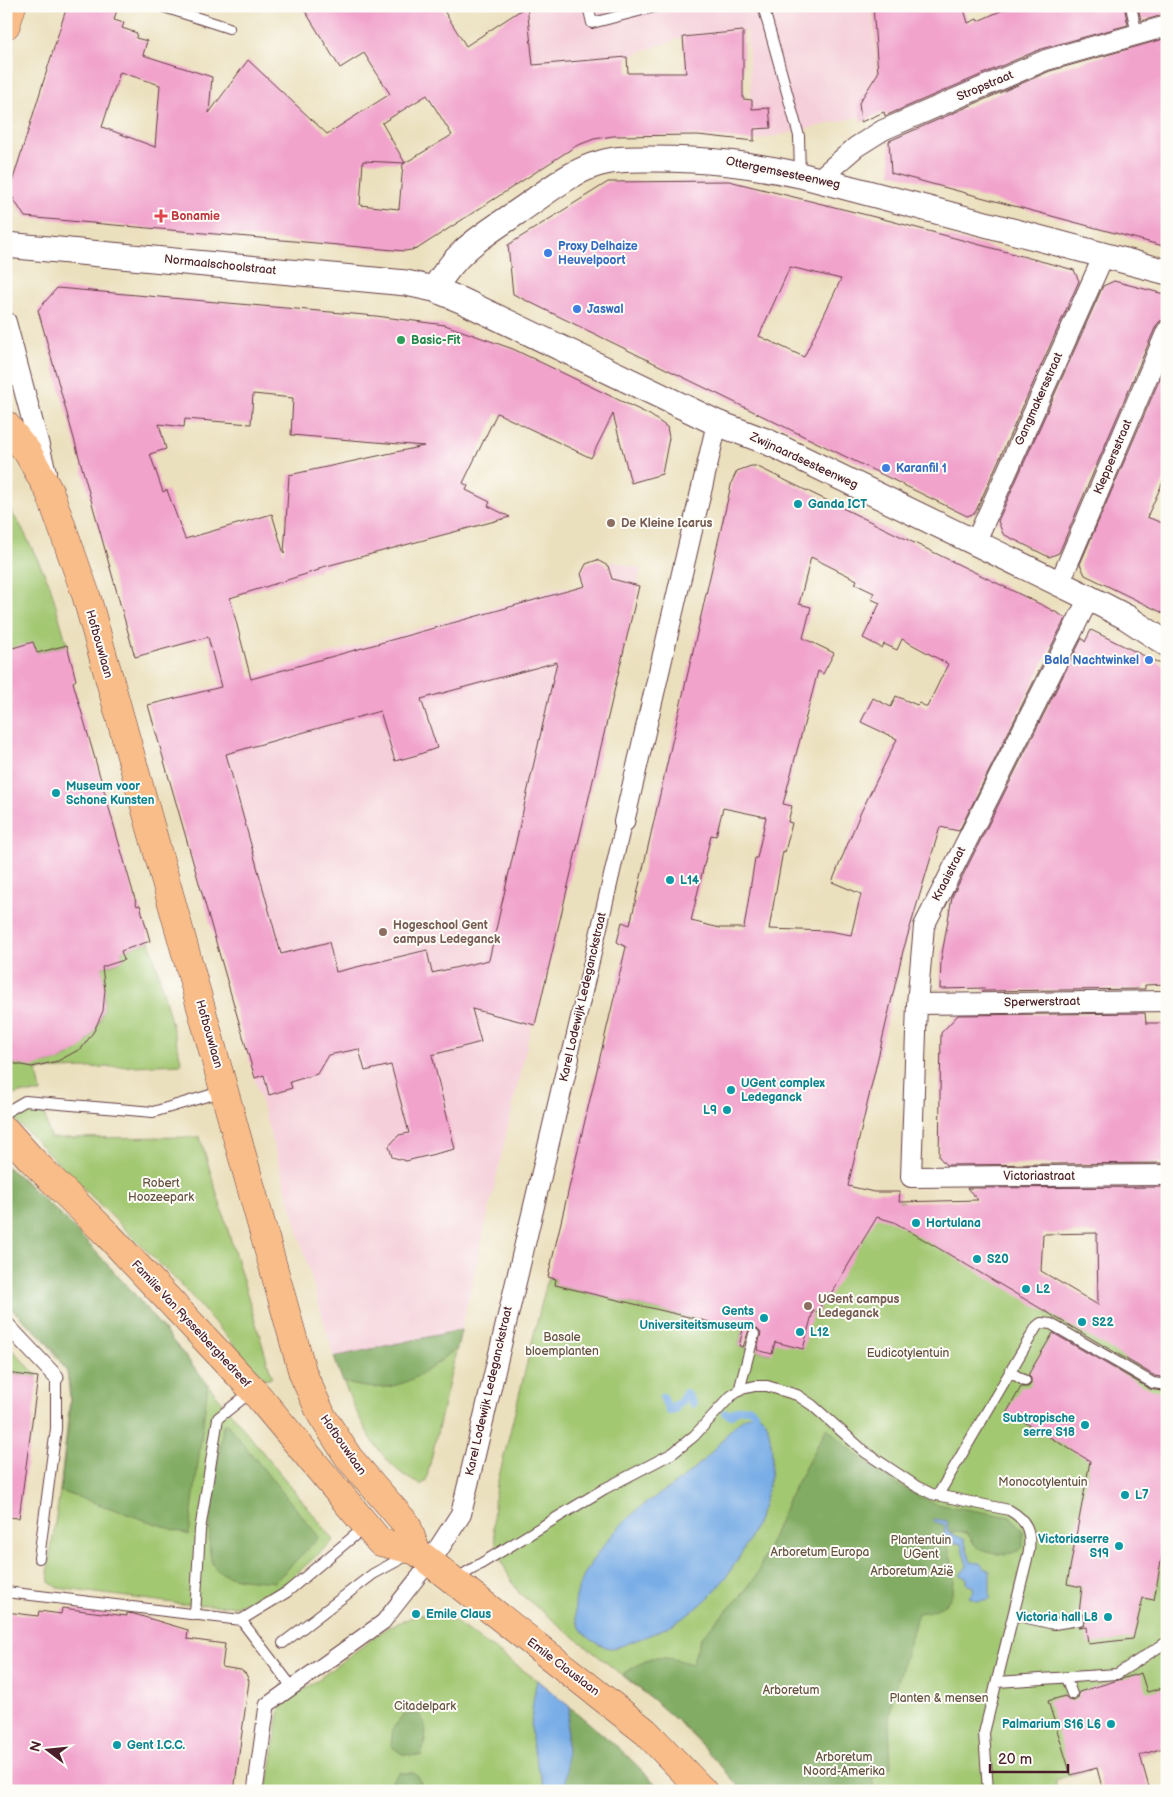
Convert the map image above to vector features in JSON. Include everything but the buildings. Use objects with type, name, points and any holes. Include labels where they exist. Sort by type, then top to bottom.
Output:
[{"type":"main road","points":[[6,25],[12,6]]},
{"type":"main road","name":"Hofbouwlaan","points":[[6,425],[17,448],[50,492],[86,595],[303,1374],[322,1416],[349,1458],[406,1525],[423,1556]]},
{"type":"main road","name":"Familie Van Rysselberghedreef","points":[[6,1131],[30,1158],[109,1236],[253,1390],[374,1533]]},
{"type":"main road","points":[[374,1533],[423,1556]]},
{"type":"main road","name":"Emile Clauslaan","points":[[423,1556],[646,1732],[703,1791]]},
{"type":"street","name":"Stropstraat","points":[[809,177],[883,130],[1046,60],[1167,26]]},
{"type":"street","name":"Ottergemsesteenweg","points":[[434,290],[449,265],[466,246],[577,173],[600,163],[624,159],[699,158],[743,163],[809,177],[1167,272]]},
{"type":"street","name":"Normaalschoolstraat","points":[[6,245],[406,283],[434,290]]},
{"type":"street","name":"Gangmakersstraat","points":[[975,543],[1104,255]]},
{"type":"street","name":"Zwijnaardsesteenweg","points":[[434,290],[463,301],[717,423],[768,442],[1089,598],[1126,617],[1167,644]]},
{"type":"street","name":"Hofbouwlaan","points":[[6,322],[36,428],[50,492]]},
{"type":"street","name":"Kleppersstraat","points":[[1059,584],[1167,331]]},
{"type":"street","name":"Karel Lodewijk Ledeganckstraat","points":[[423,1556],[461,1514],[717,423]]},
{"type":"street","name":"Kraaistraat","points":[[911,1177],[917,1004],[924,926],[1089,598]]},
{"type":"street","name":"Sperwerstraat","points":[[917,1004],[1167,1001]]},
{"type":"street","name":"Victoriastraat","points":[[911,1177],[1167,1175]]},
{"type":"street","points":[[6,1324],[56,1377]]},
{"type":"street","points":[[255,1791],[267,1705],[383,1622],[423,1556]]},
{"type":"lane","points":[[161,6],[229,28]]},
{"type":"lane","points":[[588,6],[592,23],[654,7]]},
{"type":"lane","points":[[763,6],[809,177]]},
{"type":"lane","points":[[1131,6],[1137,35]]},
{"type":"lane","points":[[6,1112],[25,1101],[153,1112],[225,1090]]},
{"type":"lane","points":[[938,1495],[1037,1326],[1046,1322],[1153,1383],[1167,1385]]},
{"type":"lane","points":[[739,1391],[754,1334]]},
{"type":"lane","points":[[1010,1372],[1025,1381]]},
{"type":"lane","points":[[39,1558],[56,1428],[56,1377]]},
{"type":"lane","points":[[453,1581],[604,1489],[673,1453],[694,1436],[731,1396],[739,1391],[755,1386],[767,1386],[797,1395],[812,1405],[850,1440],[916,1486],[938,1495],[1010,1510],[1020,1516],[1028,1527],[1029,1551],[984,1733],[988,1791]]},
{"type":"lane","points":[[195,1615],[200,1530],[218,1418],[253,1390]]},
{"type":"lane","points":[[6,1592],[241,1620],[287,1592],[374,1533]]},
{"type":"lane","points":[[283,1643],[373,1574],[423,1556]]},
{"type":"lane","points":[[1014,1615],[1054,1624],[1078,1620]]},
{"type":"lane","points":[[241,1620],[292,1687]]},
{"type":"lane","points":[[997,1682],[1117,1674],[1167,1642]]},
{"type":"lane","points":[[1066,1678],[1072,1694]]},
{"type":"shaded area","points":[[527,6],[871,6],[880,112],[754,141],[747,30],[683,37],[627,57],[533,65]]},
{"type":"shaded area","name":"Hogeschool Gent campus Ledeganck","points":[[611,561],[641,569],[531,1027],[461,1330],[334,1357],[148,705],[567,586],[569,592],[586,587],[605,565],[610,567]]},
{"type":"green space","points":[[6,504],[22,528],[50,585],[67,645],[37,653],[11,649],[6,636]]},
{"type":"green space","points":[[150,941],[182,1064],[37,1070],[41,1093],[18,1093],[6,1102],[6,1062],[29,1065],[50,1063],[68,1056],[84,1045],[95,1030],[103,1012],[105,991],[101,968],[124,960],[121,951]]},
{"type":"green space","name":"Robert Hoozeepark","points":[[43,1108],[50,1138],[200,1137],[272,1377],[264,1379],[186,1290],[12,1117],[22,1110]]},
{"type":"green space","points":[[6,1166],[26,1182],[132,1291],[334,1540],[277,1591],[235,1606],[181,1604],[58,1588],[49,1582],[48,1568],[60,1491],[70,1399],[67,1372],[44,1339],[6,1304]]},
{"type":"green space","points":[[6,1166],[34,1190],[87,1242],[137,1298],[208,1384],[189,1535],[60,1491],[70,1414],[69,1384],[67,1373],[57,1355],[41,1336],[6,1304]]},
{"type":"green space","name":"Plantentuin UGent","points":[[847,1186],[905,1202],[905,1204],[1118,1332],[1167,1331],[1167,1747],[1055,1780],[1057,1791],[743,1791],[714,1757],[667,1711],[519,1593],[511,1580],[500,1557],[494,1534],[495,1493],[548,1277],[556,1279],[555,1285],[730,1327],[744,1323],[739,1346],[771,1354],[781,1303],[819,1312]]},
{"type":"green space","points":[[461,1330],[426,1481],[421,1485],[404,1476],[377,1448],[348,1393],[334,1357]]},
{"type":"green space","points":[[461,1330],[457,1348],[418,1376],[391,1386],[377,1388],[343,1382],[334,1357]]},
{"type":"green space","points":[[6,1343],[38,1377],[6,1373]]},
{"type":"green space","points":[[226,1423],[319,1537],[275,1582],[228,1576],[219,1571],[212,1563],[210,1536],[213,1496],[223,1425]]},
{"type":"green space","name":"Arboretum","points":[[827,1428],[878,1471],[922,1498],[937,1504],[1011,1517],[1023,1531],[1023,1547],[1012,1553],[999,1554],[979,1548],[967,1533],[950,1532],[945,1540],[954,1573],[953,1591],[950,1598],[942,1606],[918,1613],[891,1705],[889,1723],[891,1767],[872,1779],[875,1791],[743,1791],[689,1731],[623,1674],[642,1663],[656,1658],[692,1664],[701,1637],[741,1596],[756,1576],[792,1491]]},
{"type":"green space","name":"Citadelpark","points":[[420,1614],[451,1619],[537,1680],[621,1750],[663,1791],[267,1791],[280,1708],[388,1627]]},
{"type":"green space","points":[[570,1707],[621,1750],[663,1791],[566,1791],[567,1726]]},
{"type":"green space","points":[[419,1714],[426,1729],[421,1756],[402,1754],[391,1746],[393,1728],[404,1715]]},
{"type":"green space","points":[[398,1773],[414,1773],[419,1778],[423,1791],[391,1791],[389,1785]]},
{"type":"water","points":[[753,1414],[762,1416],[768,1427],[772,1456],[770,1476],[758,1520],[737,1561],[724,1579],[703,1603],[685,1617],[654,1633],[612,1648],[587,1636],[577,1621],[575,1602],[581,1583],[591,1563],[605,1544],[634,1513],[687,1475],[710,1454],[737,1423]]},
{"type":"water","points":[[934,1519],[947,1521],[948,1532],[964,1539],[971,1562],[980,1563],[984,1568],[990,1570],[990,1599],[978,1601],[969,1597],[974,1590],[973,1587],[967,1584],[967,1578],[960,1575],[967,1566],[961,1544],[948,1542],[944,1537],[945,1525],[933,1521]]},
{"type":"water","points":[[537,1680],[570,1707],[567,1726],[566,1791],[546,1791],[536,1761],[531,1724]]},
{"type":"waterway","points":[[663,1397],[669,1411],[675,1410],[675,1405],[680,1403],[686,1393],[693,1404]]},
{"type":"waterway","points":[[726,1413],[730,1415],[737,1410],[750,1408],[755,1414]]},
{"type":"place","name":"Bonamie","points":[[161,216]]},
{"type":"place","name":"Proxy Delhaize Heuvelpoort","points":[[548,253]]},
{"type":"place","name":"Jaswal","points":[[577,309]]},
{"type":"place","name":"Basic-Fit","points":[[401,340]]},
{"type":"place","name":"Karanfil 1","points":[[886,468]]},
{"type":"place","name":"Ganda ICT","points":[[798,504]]},
{"type":"place","name":"De Kleine Icarus","points":[[611,523]]},
{"type":"place","name":"Bala Nachtwinkel","points":[[1149,660]]},
{"type":"place","name":"Museum voor Schone Kunsten","points":[[56,793]]},
{"type":"place","name":"L14","points":[[670,880]]},
{"type":"place","name":"Hogeschool Gent campus Ledeganck","points":[[383,932]]},
{"type":"place","name":"UGent complex Ledeganck","points":[[731,1090]]},
{"type":"place","name":"L9","points":[[727,1110]]},
{"type":"place","name":"Hortulana","points":[[916,1223]]},
{"type":"place","name":"S20","points":[[977,1259]]},
{"type":"place","name":"L2","points":[[1026,1289]]},
{"type":"place","name":"UGent campus Ledeganck","points":[[808,1306]]},
{"type":"place","name":"Gents Universiteitsmuseum","points":[[764,1318]]},
{"type":"place","name":"S22","points":[[1082,1322]]},
{"type":"place","name":"L12","points":[[800,1332]]},
{"type":"place","name":"Subtropische serre S18","points":[[1085,1425]]},
{"type":"place","name":"L7","points":[[1125,1495]]},
{"type":"place","name":"Victoriaserre S19","points":[[1119,1546]]},
{"type":"place","name":"Emile Claus","points":[[416,1614]]},
{"type":"place","name":"Victoria hall L8","points":[[1108,1617]]},
{"type":"place","name":"Palmarium S16 L6","points":[[1111,1724]]},
{"type":"place","name":"Gent I.C.C.","points":[[117,1745]]},
{"type":"park label","name":"Basale bloemplanten","points":[[562,1344]]},
{"type":"park label","name":"Eudicotylentuin","points":[[908,1353]]},
{"type":"park label","name":"Monocotylentuin","points":[[1043,1482]]},
{"type":"park label","name":"Arboretum Europa","points":[[820,1552]]},
{"type":"park label","name":"Arboretum Azië","points":[[912,1571]]},
{"type":"park label","name":"Planten & mensen","points":[[939,1698]]},
{"type":"park label","name":"Arboretum Noord-Amerika","points":[[844,1764]]}]
